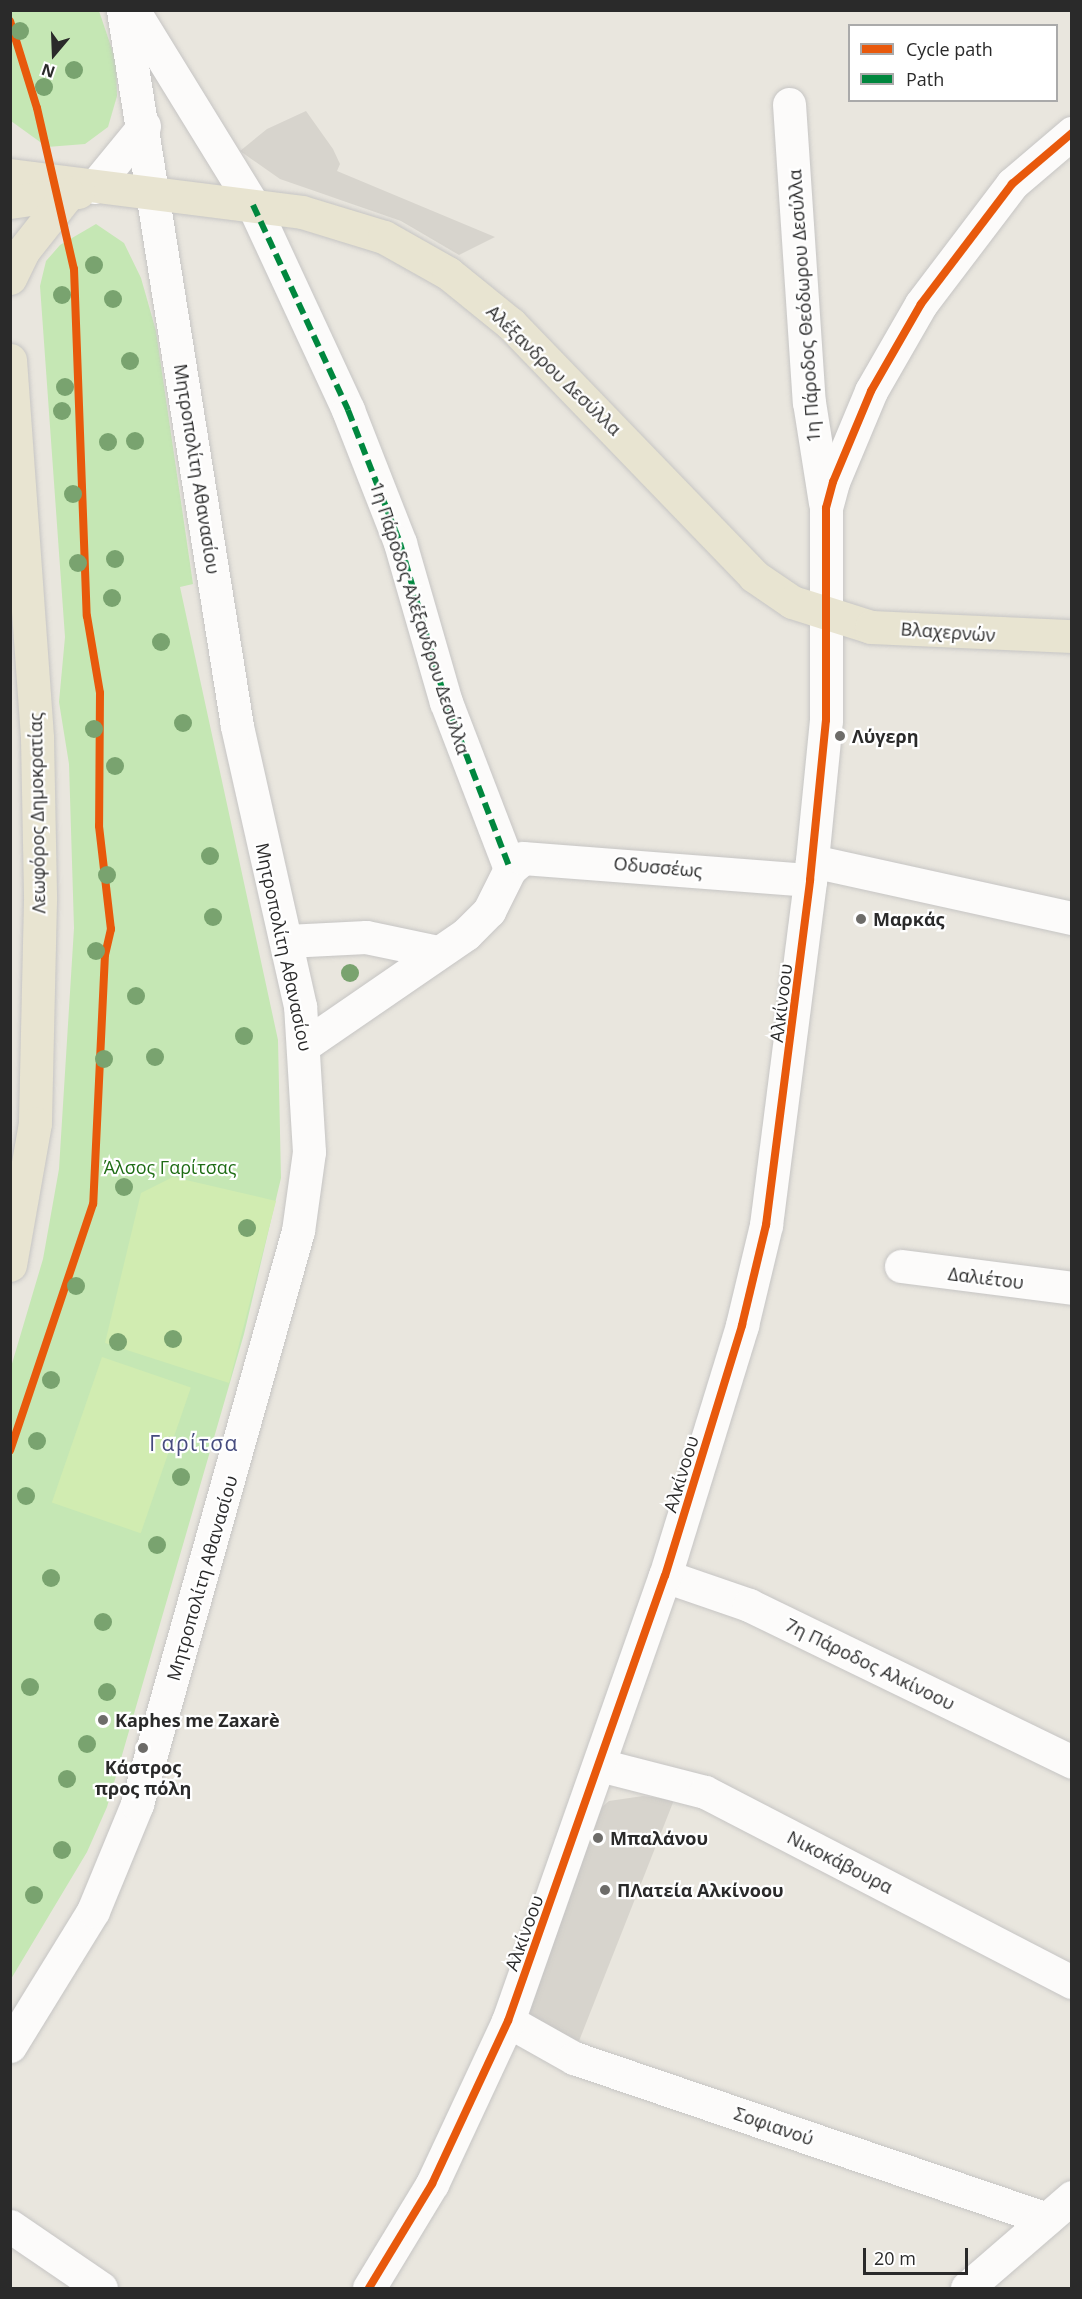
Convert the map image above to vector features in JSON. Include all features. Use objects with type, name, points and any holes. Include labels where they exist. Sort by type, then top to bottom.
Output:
[{"type":"main road","name":"Αλέξανδρου Δεσύλλα","points":[[10,175],[81,191],[153,195],[252,205],[359,227],[447,273],[540,351],[754,576],[825,616]]},
{"type":"main road","name":"Αλέξανδρου Δεσύλλα","points":[[10,202],[81,191]]},
{"type":"main road","points":[[10,278],[23,251],[81,191]]},
{"type":"main road","name":"Λεωφόρος Δημοκρατίας","points":[[10,360],[36,727],[40,900],[35,1123],[10,1265]]},
{"type":"main road","name":"Βλαχερνών","points":[[825,616],[922,632],[1071,636]]},
{"type":"street","name":"Μητροπολίτη Αθανασίου","points":[[10,2046],[93,1911],[137,1804],[298,1231],[309,1152],[306,1044],[287,941],[237,726],[144,126],[123,10]]},
{"type":"street","points":[[133,10],[252,205]]},
{"type":"street","name":"1η Πάροδος Θεόδωρου Δεσύλλα","points":[[789,104],[809,402],[826,508]]},
{"type":"street","points":[[81,191],[144,126]]},
{"type":"street","points":[[826,508],[871,391],[921,304],[1012,184],[1071,133]]},
{"type":"street","name":"1η Πάροδος Αλέξανδρου Δεσύλλα","points":[[252,205],[348,410],[400,543],[446,702],[510,869]]},
{"type":"street","name":"Αλκίνοου","points":[[369,2289],[432,2184],[508,2021],[665,1576],[742,1325],[766,1226],[811,870],[826,720],[826,508]]},
{"type":"street","name":"Οδυσσέως","points":[[510,869],[533,857],[811,870],[1071,918]]},
{"type":"street","points":[[306,1044],[438,952],[489,911],[510,869]]},
{"type":"street","points":[[287,941],[366,937],[438,952]]},
{"type":"street","name":"Δαλιέτου","points":[[901,1266],[1071,1288]]},
{"type":"street","name":"7η Πάροδος Αλκίνοου","points":[[665,1576],[749,1605],[1071,1762]]},
{"type":"street","name":"Νικοκάβουρα","points":[[600,1765],[705,1792],[1071,1982]]},
{"type":"street","name":"Σοφιανού","points":[[508,2021],[574,2058],[1046,2219]]},
{"type":"street","points":[[967,2289],[1071,2197]]},
{"type":"street","points":[[10,2226],[101,2289]]},
{"type":"green space","points":[[10,11],[99,11],[116,61],[117,96],[108,127],[85,144],[47,147],[11,121]]},
{"type":"green space","name":"Άλσος Γαρίτσας","points":[[96,224],[124,243],[141,278],[156,331],[193,584],[180,587],[278,1040],[281,1178],[244,1334],[107,1807],[87,1852],[11,1979],[11,1367],[43,1259],[59,1169],[74,928],[69,764],[59,702],[65,637],[40,286],[46,261],[60,245]]},
{"type":"green space","points":[[173,1177],[276,1201],[229,1383],[105,1343],[141,1193]]},
{"type":"green space","points":[[102,1357],[191,1388],[141,1533],[52,1503]]},
{"type":"shaded area","points":[[306,111],[333,149],[340,164],[337,171],[495,237],[459,255],[401,221],[280,179],[240,151],[267,129]]},
{"type":"shaded area","name":"ΠΛατεία Αλκίνοου","points":[[643,1796],[674,1800],[579,2041],[548,2030],[530,2016],[529,2002],[602,1807],[609,1801]]},
{"type":"marked path","points":[[253,205],[348,410],[400,543],[446,702],[510,869]]},
{"type":"cycle path","points":[[10,21],[37,108],[74,269],[87,616],[100,693],[99,826],[111,929],[105,954],[93,1204],[10,1450]]},
{"type":"cycle path","points":[[369,2288],[432,2184],[508,2021],[665,1576],[742,1325],[766,1225],[810,880],[826,720],[826,508],[833,482],[871,391],[921,304],[1012,184],[1072,133]]},
{"type":"place","name":"Λύγερη","points":[[840,736]]},
{"type":"place","name":"Μαρκάς","points":[[861,919]]},
{"type":"place","name":"Kaphes me Zaxarè","points":[[103,1720]]},
{"type":"place","name":"Κάστρος προς πόλη","points":[[143,1748]]},
{"type":"place","name":"Μπαλάνου","points":[[598,1838]]},
{"type":"place","name":"ΠΛατεία Αλκίνοου","points":[[605,1890]]},
{"type":"district","name":"Γαρίτσα","points":[[194,1443]]}]
